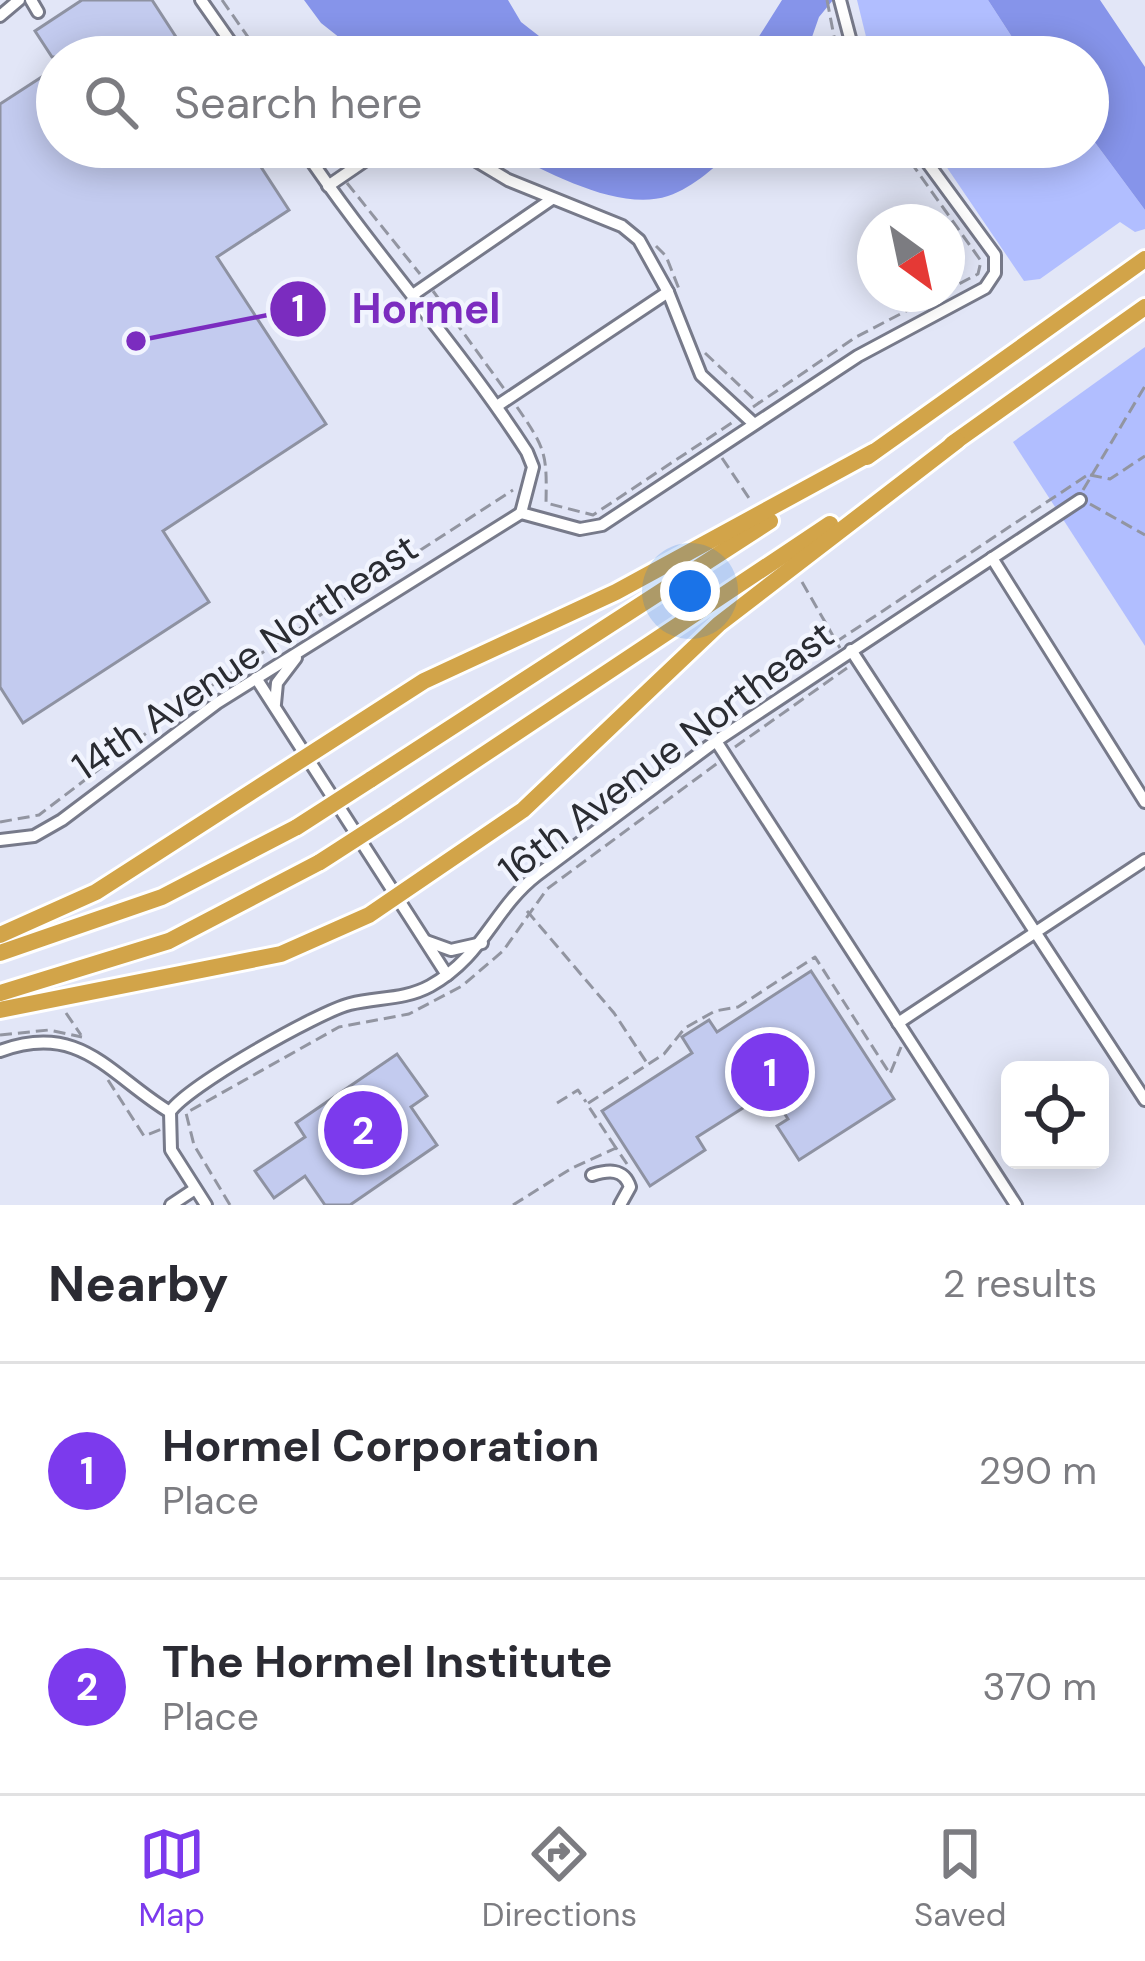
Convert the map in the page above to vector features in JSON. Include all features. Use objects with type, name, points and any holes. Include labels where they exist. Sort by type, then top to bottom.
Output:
[{"type":"highway","points":[[0,952],[134,909],[297,827],[873,452],[1145,260]]},
{"type":"highway","points":[[0,1010],[281,954],[320,941],[398,898],[523,810],[719,624],[958,441],[1145,307]]},
{"type":"highway","points":[[0,993],[169,941],[320,862],[958,441]]},
{"type":"highway","points":[[0,935],[96,892],[439,673],[631,585],[873,452]]},
{"type":"street","points":[[0,16],[19,0]]},
{"type":"street","points":[[201,0],[227,36]]},
{"type":"street","points":[[841,5],[849,36]]},
{"type":"street","points":[[316,168],[497,406],[533,467],[521,513],[594,529],[712,444],[858,356],[976,294],[995,273],[989,244],[932,168]]},
{"type":"street","points":[[328,186],[353,168]]},
{"type":"street","points":[[493,168],[552,199],[622,226],[648,253],[674,294],[701,375],[753,422]]},
{"type":"street","points":[[414,294],[552,199]]},
{"type":"street","points":[[497,406],[674,294]]},
{"type":"street","name":"16th Avenue Northeast","points":[[170,1112],[190,1091],[332,1010],[409,995],[447,975],[485,941],[528,882],[716,741],[1080,500]]},
{"type":"street","name":"14th Avenue Northeast","points":[[0,839],[34,836],[62,820],[256,678],[521,513]]},
{"type":"street","points":[[992,558],[1145,802]]},
{"type":"street","points":[[275,707],[283,673],[312,642]]},
{"type":"street","points":[[848,653],[1145,1100]]},
{"type":"street","points":[[256,678],[447,975]]},
{"type":"street","points":[[716,741],[1016,1205]]},
{"type":"street","points":[[902,1029],[1145,860]]},
{"type":"street","points":[[422,937],[451,950],[485,941]]},
{"type":"street","points":[[0,1051],[25,1042],[69,1046],[119,1071],[144,1096],[170,1112],[171,1150],[206,1205]]},
{"type":"street","points":[[592,1175],[613,1171],[626,1177],[630,1187],[620,1205]]},
{"type":"street","points":[[171,1205],[195,1189]]},
{"type":"path","points":[[222,0],[247,36]]},
{"type":"path","points":[[826,0],[833,36]]},
{"type":"path","points":[[336,168],[428,284],[545,448],[550,466],[546,503],[593,515],[712,444],[751,501]]},
{"type":"path","points":[[915,168],[940,204]]},
{"type":"path","points":[[965,238],[981,261],[978,274],[965,281]]},
{"type":"path","points":[[653,243],[666,256],[674,294]]},
{"type":"path","points":[[698,344],[758,403],[856,338],[905,312]]},
{"type":"path","points":[[1145,386],[1089,474],[1080,500],[1145,536]]},
{"type":"path","points":[[836,642],[1089,474],[1110,478],[1145,456]]},
{"type":"path","points":[[0,823],[39,815],[207,688],[513,490]]},
{"type":"path","points":[[738,744],[848,672],[848,653],[836,642],[802,582]]},
{"type":"path","points":[[527,911],[614,1012],[648,1065]]},
{"type":"path","points":[[587,1104],[669,1050],[685,1028],[715,1011],[738,1007],[815,958],[890,1074],[902,1029]]},
{"type":"path","points":[[65,1013],[82,1037]]},
{"type":"path","points":[[104,1076],[144,1136]]},
{"type":"path","points":[[557,1103],[578,1090],[616,1148]]},
{"type":"path","points":[[187,1124],[230,1205]]},
{"type":"shaded area","points":[[304,0],[508,0],[521,22],[539,36],[337,36]]},
{"type":"shaded area","points":[[782,0],[833,0],[819,17],[812,36],[759,36]]},
{"type":"shaded area","points":[[857,0],[988,0],[1011,36],[866,36]]},
{"type":"shaded area","points":[[988,0],[1100,0],[1145,67],[1145,210],[1109,161],[1109,36],[1011,36]]},
{"type":"shaded area","points":[[1109,161],[1145,210],[1145,229],[1135,232],[1120,222],[1040,279],[1024,281],[947,168],[1109,168]]},
{"type":"shaded area","points":[[540,168],[713,168],[687,187],[648,200],[603,194]]},
{"type":"shaded area","points":[[1145,347],[1145,646],[1013,442]]},
{"type":"building","points":[[82,0],[152,0],[175,36],[38,36],[35,31]]},
{"type":"building","points":[[36,81],[36,168],[262,168],[289,210],[217,257],[326,424],[163,531],[209,602],[23,723],[0,687],[0,104]]},
{"type":"building","points":[[811,971],[894,1099],[799,1160],[777,1126],[788,1119],[770,1091],[697,1137],[705,1150],[650,1186],[602,1111],[692,1053],[682,1037],[709,1020],[717,1032]]},
{"type":"building","points":[[397,1054],[427,1096],[411,1107],[437,1145],[350,1205],[325,1205],[305,1176],[274,1198],[255,1171],[305,1137],[296,1123]]},
{"type":"place","name":"Hormel","points":[[136,341]]},
{"type":"place","name":"Hormel Corporation","points":[[770,1072]]},
{"type":"place","name":"The Hormel Institute","points":[[363,1130]]}]
